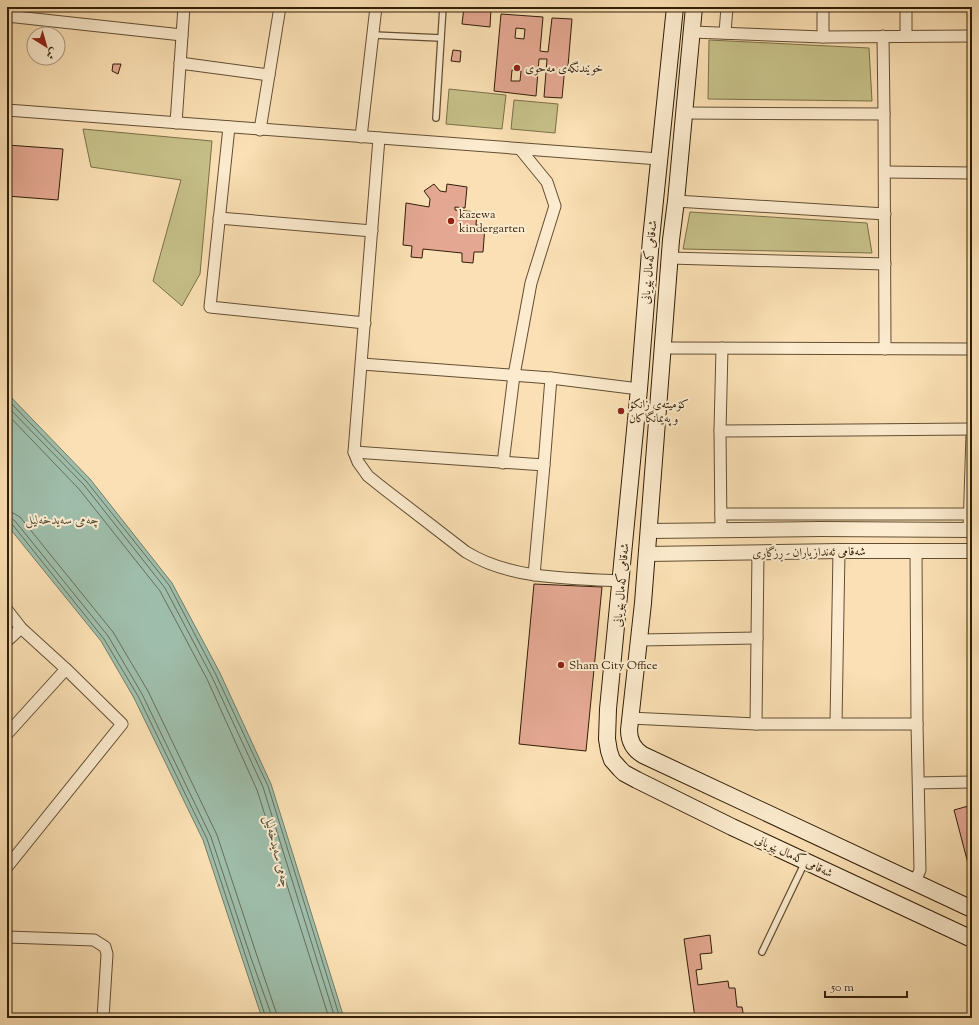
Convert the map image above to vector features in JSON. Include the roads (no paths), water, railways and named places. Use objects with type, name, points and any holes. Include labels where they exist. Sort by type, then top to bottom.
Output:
[{"type":"main road","name":"شەقامی کەمال بێویانی","points":[[675,7],[651,238],[639,389],[607,730],[608,746],[612,760],[620,769],[637,780],[732,827],[972,939]]},
{"type":"main road","name":"شەقامی کەمال بێویانی","points":[[694,7],[671,240],[643,603],[630,718],[630,741],[634,748],[639,752],[972,909]]},
{"type":"main road","points":[[651,238],[658,235],[665,236],[671,240]]},
{"type":"main road","points":[[619,602],[626,606],[635,608],[643,603]]},
{"type":"street","points":[[176,123],[184,7]]},
{"type":"street","points":[[260,130],[280,7]]},
{"type":"street","points":[[360,137],[376,7]]},
{"type":"street","points":[[725,34],[727,7]]},
{"type":"street","points":[[823,7],[823,36]]},
{"type":"street","points":[[906,7],[906,36]]},
{"type":"street","points":[[7,16],[182,35]]},
{"type":"street","points":[[692,32],[823,36],[972,36]]},
{"type":"street","points":[[883,36],[885,349]]},
{"type":"street","points":[[180,63],[269,75]]},
{"type":"street","points":[[7,110],[520,150],[659,159]]},
{"type":"street","points":[[684,113],[884,114]]},
{"type":"street","points":[[229,127],[210,307],[365,323]]},
{"type":"street","points":[[379,138],[354,452],[358,462],[368,476],[477,559],[490,564],[534,575],[621,581]]},
{"type":"street","points":[[503,463],[514,375],[531,284],[555,206],[547,182],[520,150]]},
{"type":"street","points":[[885,172],[972,173]]},
{"type":"street","points":[[676,201],[885,214]]},
{"type":"street","points":[[220,218],[372,231]]},
{"type":"street","points":[[670,258],[885,264]]},
{"type":"street","points":[[663,348],[972,349]]},
{"type":"street","points":[[721,530],[720,431],[722,348]]},
{"type":"street","points":[[362,364],[551,378],[639,389]]},
{"type":"street","points":[[534,575],[551,378]]},
{"type":"street","points":[[720,431],[972,429]]},
{"type":"street","points":[[970,530],[969,514],[972,434]]},
{"type":"street","points":[[354,452],[544,465]]},
{"type":"street","points":[[721,514],[969,514]]},
{"type":"street","name":"شەقامی ئەندازیاران - ڕزگاری","points":[[648,531],[821,529],[970,530]]},
{"type":"street","points":[[915,882],[920,870],[916,551]]},
{"type":"street","name":"شەقامی ئەندازیاران - ڕزگاری","points":[[646,554],[972,551]]},
{"type":"street","points":[[756,724],[758,552]]},
{"type":"street","points":[[836,724],[839,552]]},
{"type":"street","points":[[7,610],[21,628],[66,669],[122,724],[7,867]]},
{"type":"street","points":[[7,641],[21,628]]},
{"type":"street","points":[[639,640],[757,638]]},
{"type":"street","points":[[7,734],[66,669]]},
{"type":"street","points":[[630,718],[756,724],[917,724]]},
{"type":"street","points":[[919,783],[972,782]]},
{"type":"street","points":[[7,937],[94,940],[105,947],[107,954],[103,1018]]},
{"type":"lane","points":[[436,118],[443,7]]},
{"type":"lane","points":[[373,35],[441,38]]},
{"type":"lane","points":[[762,952],[805,861]]},
{"type":"water","name":"چەمی سەیدخەلیل","points":[[7,393],[90,479],[172,583],[220,673],[271,784],[344,1018],[262,1018],[203,840],[134,698],[101,641],[7,525]]},
{"type":"place","name":"خوێندنگەی مەحوی","points":[[517,68]]},
{"type":"place","name":"kazewa kindergarten","points":[[451,221]]},
{"type":"place","name":"کۆمیتەی زانکۆ و پەیمانگاکان","points":[[621,411]]},
{"type":"place","name":"Sham City Office","points":[[561,665]]}]
